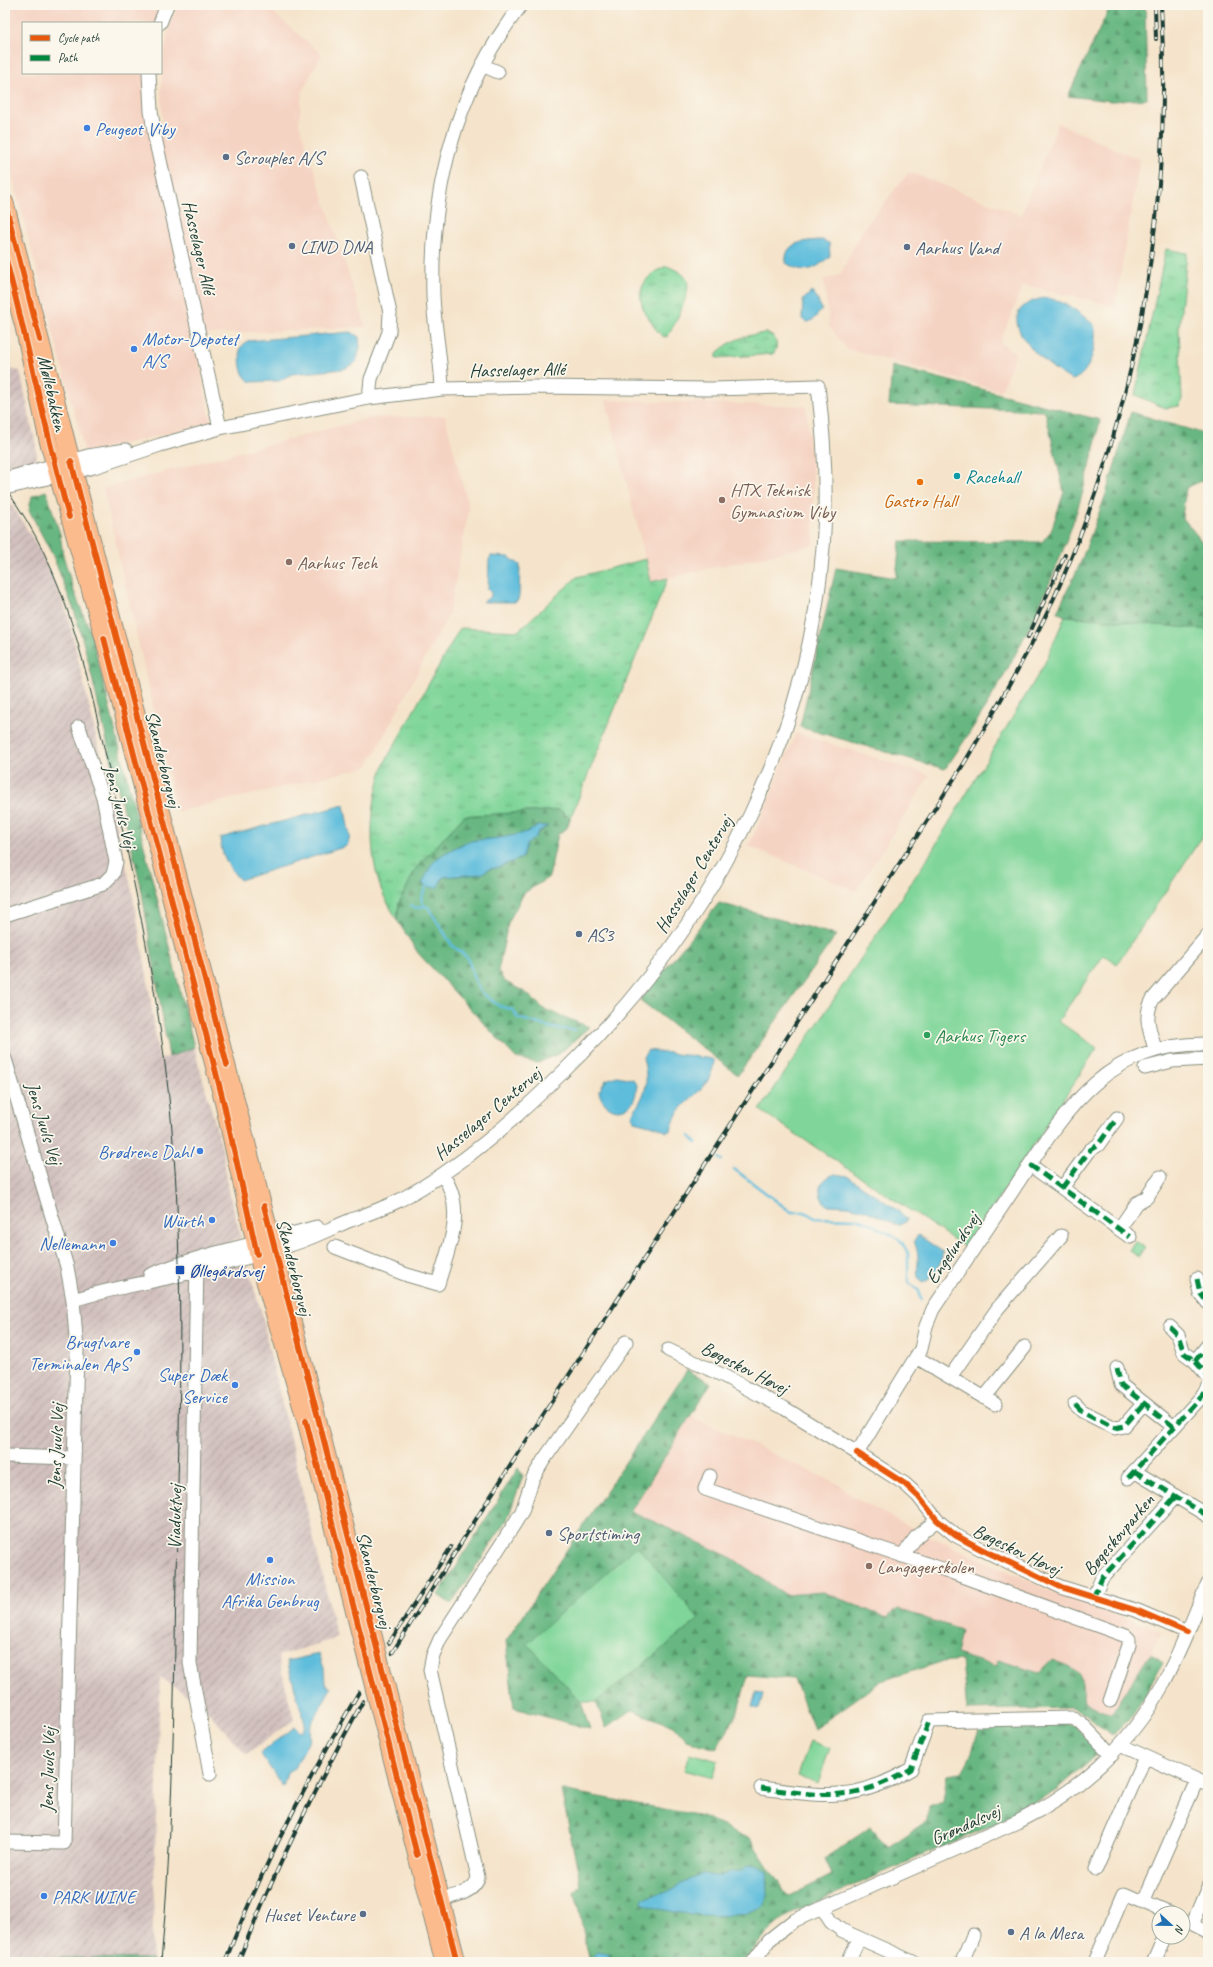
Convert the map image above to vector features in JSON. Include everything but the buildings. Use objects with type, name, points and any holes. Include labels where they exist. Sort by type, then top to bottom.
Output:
[{"type":"main road","name":"Møllebakken","points":[[5,203],[73,467]]},
{"type":"main road","name":"Møllebakken","points":[[5,256],[24,327],[56,471]]},
{"type":"main road","name":"Skanderborgvej","points":[[73,467],[265,1246],[306,1421],[435,1900],[458,1962]]},
{"type":"main road","name":"Skanderborgvej","points":[[56,471],[104,638],[229,1128],[265,1246],[299,1343],[435,1900],[444,1962]]},
{"type":"street","points":[[160,22],[167,5]]},
{"type":"street","points":[[442,388],[442,367],[433,297],[433,247],[437,204],[453,134],[465,102],[482,65],[506,24],[520,5]]},
{"type":"street","points":[[482,65],[498,72]]},
{"type":"street","name":"Hasselager Allé","points":[[149,74],[151,110],[155,138],[220,428]]},
{"type":"street","points":[[361,177],[390,313],[389,332],[371,379],[369,398]]},
{"type":"street","name":"Hasselager Allé","points":[[56,471],[73,467],[94,468],[160,444],[220,428],[369,398],[442,388],[536,387],[712,389],[818,386]]},
{"type":"street","name":"Hasselager Centervej","points":[[265,1246],[339,1221],[354,1219],[398,1201],[443,1176],[500,1131],[587,1048],[631,998],[695,915],[722,872],[746,825],[769,774],[798,690],[819,587],[825,508],[824,454],[818,386]]},
{"type":"street","points":[[5,479],[56,471]]},
{"type":"street","points":[[5,488],[56,471]]},
{"type":"street","name":"Jens Juuls Vej","points":[[5,915],[103,884],[113,874],[116,862],[103,797],[79,727]]},
{"type":"street","points":[[1156,1049],[1148,1021],[1149,1006],[1153,999],[1208,935]]},
{"type":"street","name":"Engelundsvej","points":[[857,1453],[921,1349],[926,1326],[933,1309],[1066,1113],[1088,1088],[1109,1072],[1156,1049],[1189,1044],[1208,1044]]},
{"type":"street","points":[[1170,1046],[1172,1061]]},
{"type":"street","name":"Jens Juuls Vej","points":[[5,1059],[67,1266],[73,1300],[77,1350],[64,1843],[5,1842]]},
{"type":"street","points":[[1145,1068],[1172,1061],[1208,1059]]},
{"type":"street","points":[[1062,1188],[1090,1150],[1098,1145],[1118,1118]]},
{"type":"street","points":[[1030,1164],[1130,1237]]},
{"type":"street","points":[[335,1247],[407,1275],[438,1284],[455,1221],[455,1203],[453,1193],[443,1176]]},
{"type":"street","points":[[1119,1229],[1137,1203],[1147,1197],[1160,1177]]},
{"type":"street","points":[[950,1377],[998,1308],[1061,1236]]},
{"type":"street","points":[[73,1300],[124,1286],[171,1266],[197,1265],[265,1246]]},
{"type":"street","name":"Viaduktvej","points":[[197,1265],[190,1663],[210,1774]]},
{"type":"street","points":[[1198,1279],[1200,1293],[1208,1303]]},
{"type":"street","points":[[1170,1327],[1178,1335],[1184,1353],[1195,1361],[1208,1376]]},
{"type":"street","points":[[435,1900],[470,1890],[476,1884],[478,1874],[430,1670],[433,1655],[440,1640],[522,1511],[533,1478],[543,1461],[626,1342]]},
{"type":"street","points":[[1195,1361],[1208,1345]]},
{"type":"street","points":[[984,1398],[1025,1347]]},
{"type":"street","name":"Bøgeskov Høvej","points":[[668,1350],[722,1375],[784,1408],[857,1453],[904,1484],[918,1496],[937,1520],[954,1534],[1018,1568],[1061,1587],[1138,1611],[1187,1632]]},
{"type":"street","points":[[916,1357],[996,1404]]},
{"type":"street","points":[[1116,1368],[1121,1384],[1174,1427]]},
{"type":"street","name":"Bøgeskovparken","points":[[1208,1386],[1204,1394],[1131,1475],[1176,1496],[1208,1516]]},
{"type":"street","points":[[1075,1404],[1082,1411],[1115,1428],[1120,1428],[1144,1403]]},
{"type":"street","points":[[5,1456],[74,1458]]},
{"type":"street","name":"Bøgeskov Høvej","points":[[710,1476],[705,1489],[902,1556],[1126,1636],[1129,1641],[1129,1645],[1110,1701]]},
{"type":"street","name":"Bøgeskovparken","points":[[1093,1598],[1102,1578],[1176,1496]]},
{"type":"street","points":[[902,1556],[917,1536],[937,1520]]},
{"type":"street","points":[[1187,1632],[1208,1583]]},
{"type":"street","name":"Grøndalsvej","points":[[754,1962],[763,1947],[776,1932],[793,1921],[1033,1814],[1083,1781],[1116,1750],[1153,1701],[1171,1669],[1187,1632]]},
{"type":"street","points":[[762,1788],[825,1796],[842,1795],[878,1786],[911,1769],[929,1721],[1073,1718],[1081,1722],[1116,1750],[1145,1757],[1202,1783],[1143,1903]]},
{"type":"street","points":[[1096,1869],[1145,1757]]},
{"type":"street","points":[[1208,1887],[1192,1925],[1208,1933]]},
{"type":"street","points":[[1095,1962],[1124,1894],[1151,1906]]},
{"type":"street","points":[[822,1908],[835,1926],[913,1962]]},
{"type":"street","points":[[962,1962],[973,1935]]},
{"type":"street","points":[[848,1962],[859,1938]]},
{"type":"street","points":[[1153,1962],[1160,1945]]},
{"type":"shaded area","points":[[5,5],[162,5],[156,22],[22,22],[22,74],[145,74],[149,128],[163,127],[161,94],[163,58],[170,23],[177,5],[264,5],[322,54],[302,92],[299,123],[366,327],[194,335],[211,423],[85,453],[5,149]]},
{"type":"shaded area","points":[[1058,123],[1140,160],[1115,306],[1023,285],[1000,343],[1016,353],[1001,391],[847,349],[829,326],[824,279],[840,275],[861,232],[909,172],[1021,215]]},
{"type":"shaded area","points":[[5,368],[20,371],[36,446],[37,461],[32,467],[5,473]]},
{"type":"shaded area","name":"HTX Teknisk Gymnasium Viby","points":[[606,400],[806,406],[813,477],[814,545],[651,582]]},
{"type":"shaded area","name":"Aarhus Tech","points":[[445,416],[469,509],[449,614],[367,767],[177,812],[103,488],[369,418]]},
{"type":"shaded area","points":[[5,493],[39,549],[68,616],[132,891],[147,975],[159,1060],[194,1047],[223,1152],[228,1187],[241,1238],[227,1243],[233,1266],[242,1264],[247,1266],[263,1317],[267,1340],[337,1638],[278,1656],[294,1720],[246,1754],[200,1703],[160,1678],[152,1959],[5,1957]]},
{"type":"shaded area","points":[[796,733],[930,775],[856,891],[749,846]]},
{"type":"shaded area","name":"Langagerskolen","points":[[691,1416],[840,1485],[853,1497],[916,1530],[1044,1588],[1162,1632],[1111,1716],[1085,1702],[1080,1673],[1039,1673],[998,1660],[996,1666],[955,1654],[961,1630],[898,1609],[887,1618],[823,1592],[786,1595],[732,1558],[631,1511]]},
{"type":"green space","points":[[1108,5],[1145,5],[1147,99],[1111,101],[1068,96],[1109,9]]},
{"type":"green space","points":[[1166,249],[1187,253],[1179,329],[1182,400],[1179,406],[1165,408],[1135,395]]},
{"type":"green space","points":[[667,266],[684,275],[688,285],[685,300],[678,317],[668,336],[664,337],[656,330],[644,311],[641,303],[641,295],[645,281],[658,270]]},
{"type":"green space","points":[[766,333],[774,337],[776,342],[775,352],[773,354],[717,358],[717,353],[728,344],[740,338]]},
{"type":"green space","points":[[892,366],[1100,420],[1090,467],[1077,511],[1047,588],[1010,665],[989,701],[945,769],[800,727],[836,568],[896,578],[900,541],[1042,542],[1051,531],[1064,492],[1045,411],[889,405]]},
{"type":"green space","points":[[1131,412],[1208,435],[1208,484],[1201,481],[1186,488],[1182,517],[1208,549],[1208,630],[1065,616],[1057,612],[1080,564],[1106,494]]},
{"type":"green space","points":[[46,491],[60,534],[63,555],[73,589],[91,633],[194,1047],[169,1057],[141,887],[87,656],[75,613],[53,556],[29,510],[32,496]]},
{"type":"green space","points":[[646,559],[651,582],[668,578],[570,819],[560,810],[464,816],[399,903],[397,920],[381,889],[374,858],[372,825],[376,793],[385,762],[460,628],[518,631],[577,577]]},
{"type":"green space","points":[[1065,616],[1208,630],[1208,828],[1117,964],[1104,955],[1058,1021],[1097,1048],[966,1248],[760,1110],[929,856],[1044,665]]},
{"type":"green space","points":[[560,810],[570,819],[567,828],[558,834],[549,877],[524,893],[508,923],[498,971],[504,981],[525,992],[544,1009],[589,1027],[560,1053],[538,1063],[516,1058],[418,953],[397,920],[399,903],[416,868],[464,816]],"holes":[[[538,826],[547,827],[526,845],[522,858],[496,868],[489,869],[481,874],[443,877],[441,883],[437,858],[461,844],[470,841],[514,836],[531,831]]]},
{"type":"green space","points":[[719,903],[836,935],[738,1075],[640,1000]]},
{"type":"green space","points":[[1135,1241],[1145,1247],[1138,1257],[1129,1250]]},
{"type":"green space","points":[[687,1370],[711,1383],[631,1511],[732,1558],[786,1595],[823,1592],[887,1618],[898,1609],[961,1630],[956,1654],[995,1666],[998,1660],[1039,1673],[1052,1660],[1070,1667],[1075,1670],[1081,1678],[1085,1702],[1111,1715],[1150,1654],[1163,1662],[1141,1702],[1127,1721],[1111,1735],[1087,1715],[1071,1708],[967,1710],[962,1660],[941,1662],[881,1681],[814,1729],[794,1679],[748,1675],[737,1714],[716,1749],[686,1740],[674,1726],[631,1710],[606,1728],[596,1702],[699,1619],[527,1643],[581,1702],[590,1729],[514,1708],[506,1641]]},
{"type":"green space","points":[[518,1468],[523,1476],[507,1520],[451,1604],[438,1595]]},
{"type":"green space","points":[[637,1546],[699,1619],[596,1702],[581,1702],[527,1643]]},
{"type":"green space","points":[[1062,1723],[1075,1726],[1096,1746],[1097,1754],[1057,1789],[1006,1819],[795,1911],[767,1934],[755,1947],[745,1962],[590,1962],[575,1893],[581,1885],[561,1790],[702,1816],[750,1839],[788,1897],[832,1875],[825,1858],[871,1827],[889,1847],[928,1821],[929,1806],[943,1801],[947,1775],[962,1773],[968,1762],[981,1725]]},
{"type":"green space","points":[[810,1741],[830,1748],[818,1783],[798,1776]]},
{"type":"green space","points":[[689,1753],[718,1761],[713,1778],[684,1770]]},
{"type":"green space","points":[[5,1957],[152,1959],[152,1962],[5,1962]]},
{"type":"water","points":[[822,240],[829,243],[830,256],[819,265],[814,268],[804,270],[786,263],[788,250],[792,246],[803,242]]},
{"type":"water","points":[[810,293],[814,293],[822,309],[817,316],[809,322],[806,322],[802,319],[803,300]]},
{"type":"water","points":[[1044,298],[1058,301],[1077,311],[1094,325],[1095,340],[1092,357],[1084,372],[1079,377],[1072,380],[1060,373],[1034,351],[1024,339],[1018,326],[1018,314],[1026,305]]},
{"type":"water","points":[[351,332],[359,337],[360,348],[356,362],[344,369],[292,374],[279,381],[250,382],[242,370],[240,362],[240,348],[247,341]]},
{"type":"water","points":[[491,556],[509,557],[520,565],[519,596],[518,600],[515,602],[483,602],[491,596],[491,592],[488,589],[489,560]]},
{"type":"water","points":[[344,805],[350,837],[347,846],[240,880],[226,860],[222,850],[220,838]]},
{"type":"water","points":[[538,826],[548,826],[538,832],[535,838],[526,845],[522,858],[496,868],[489,869],[481,874],[443,877],[438,887],[433,888],[422,884],[435,860],[457,847],[470,841],[521,834]]},
{"type":"water","points":[[648,1050],[712,1059],[714,1062],[709,1079],[705,1085],[678,1112],[671,1130],[667,1132],[657,1127],[634,1121],[632,1115],[644,1093],[646,1074],[643,1057]]},
{"type":"water","points":[[617,1076],[633,1079],[637,1085],[636,1094],[632,1103],[622,1110],[616,1110],[607,1105],[600,1096],[599,1091],[606,1080]]},
{"type":"water","points":[[835,1174],[847,1176],[900,1212],[906,1218],[906,1221],[900,1225],[895,1224],[865,1210],[848,1206],[826,1205],[821,1195],[820,1186],[825,1179]]},
{"type":"water","points":[[918,1235],[943,1252],[941,1261],[933,1275],[922,1283],[917,1274],[918,1256],[914,1241]]},
{"type":"water","points":[[319,1654],[324,1668],[325,1684],[331,1688],[311,1724],[310,1739],[294,1768],[287,1772],[283,1787],[260,1753],[295,1727],[300,1732],[303,1731],[305,1724],[287,1661]]},
{"type":"water","points":[[756,1692],[763,1694],[759,1709],[752,1707]]},
{"type":"water","points":[[756,1864],[767,1871],[768,1895],[764,1905],[747,1913],[720,1916],[692,1914],[664,1910],[642,1903],[643,1898],[664,1893],[702,1873],[720,1876],[731,1872],[742,1871],[747,1865]]},
{"type":"water","points":[[598,1952],[608,1954],[614,1962],[595,1962],[594,1956]]},
{"type":"waterway","points":[[427,885],[421,898],[424,906],[428,907],[452,945],[468,958],[474,979],[481,992],[499,1006],[513,1010],[518,1018],[553,1028],[575,1030]]},
{"type":"waterway","points":[[411,905],[416,908],[425,906]]},
{"type":"waterway","points":[[690,1136],[696,1143]]},
{"type":"waterway","points":[[734,1169],[791,1212],[805,1212],[815,1218],[858,1219],[867,1222],[897,1238],[901,1241],[908,1253],[908,1282],[919,1291],[921,1299]]},
{"type":"tram line","points":[[5,488],[26,520],[44,553],[59,588],[72,623],[92,695],[119,812],[146,942],[160,1030],[171,1118],[178,1233],[180,1348],[172,1770],[168,1866],[161,1962]]},
{"type":"railway","points":[[1155,5],[1156,39]]},
{"type":"railway","points":[[392,1653],[483,1508],[963,765],[1008,687],[1050,607],[1080,536],[1105,463],[1126,388],[1142,313],[1154,236],[1161,160],[1163,82],[1161,5]]},
{"type":"railway","points":[[1028,637],[1065,555]]},
{"type":"railway","points":[[389,1643],[451,1547]]},
{"type":"railway","points":[[225,1962],[254,1892],[286,1824],[359,1692]]},
{"type":"railway","points":[[238,1962],[266,1895],[296,1830],[363,1701]]},
{"type":"marked path","points":[[1062,1188],[1090,1150],[1098,1145],[1117,1118]]},
{"type":"marked path","points":[[1030,1165],[1130,1237]]},
{"type":"marked path","points":[[1197,1279],[1200,1293],[1208,1303]]},
{"type":"marked path","points":[[1170,1327],[1178,1335],[1184,1353],[1195,1361],[1208,1376]]},
{"type":"marked path","points":[[1195,1361],[1208,1345]]},
{"type":"marked path","points":[[1117,1368],[1121,1385],[1174,1427]]},
{"type":"marked path","points":[[1128,1478],[1204,1394],[1208,1386]]},
{"type":"marked path","points":[[1075,1404],[1082,1411],[1115,1428],[1124,1426],[1144,1403]]},
{"type":"marked path","points":[[1134,1471],[1208,1516]]},
{"type":"marked path","points":[[1093,1598],[1102,1578],[1176,1496]]},
{"type":"marked path","points":[[761,1788],[803,1793],[838,1794],[855,1792],[891,1780],[911,1769],[929,1721]]},
{"type":"cycle path","points":[[5,203],[40,340]]},
{"type":"cycle path","points":[[5,256],[69,517]]},
{"type":"cycle path","points":[[71,461],[227,1065]]},
{"type":"cycle path","points":[[104,638],[223,1100],[257,1254]]},
{"type":"cycle path","points":[[264,1206],[457,1962]]},
{"type":"cycle path","points":[[306,1421],[417,1855]]},
{"type":"cycle path","points":[[857,1453],[905,1484],[918,1496],[937,1520],[955,1535],[1061,1587],[1138,1611],[1187,1632]]},
{"type":"place","name":"Peugeot Viby","points":[[87,128]]},
{"type":"place","name":"Scrouples A/S","points":[[226,157]]},
{"type":"place","name":"LIND DNA","points":[[292,246]]},
{"type":"place","name":"Aarhus Vand","points":[[907,247]]},
{"type":"place","name":"Motor-Depotet A/S","points":[[134,349]]},
{"type":"place","name":"Racehall","points":[[957,476]]},
{"type":"place","name":"Gastro Hall","points":[[920,482]]},
{"type":"place","name":"HTX Teknisk Gymnasium Viby","points":[[722,500]]},
{"type":"place","name":"Aarhus Tech","points":[[289,562]]},
{"type":"place","name":"AS3","points":[[579,934]]},
{"type":"place","name":"Aarhus Tigers","points":[[927,1035]]},
{"type":"place","name":"Brødrene Dahl","points":[[200,1151]]},
{"type":"place","name":"Würth","points":[[212,1220]]},
{"type":"place","name":"Nellemann","points":[[113,1243]]},
{"type":"place","name":"Øllegårdsvej","points":[[180,1270]]},
{"type":"place","name":"Brugtvare Terminalen ApS","points":[[137,1352]]},
{"type":"place","name":"Super Dæk Service","points":[[235,1385]]},
{"type":"place","name":"Sportstiming","points":[[549,1533]]},
{"type":"place","name":"Mission Afrika Genbrug","points":[[270,1560]]},
{"type":"place","name":"Langagerskolen","points":[[869,1566]]},
{"type":"place","name":"PARK WINE","points":[[44,1896]]},
{"type":"place","name":"Huset Venture","points":[[363,1914]]},
{"type":"place","name":"A la Mesa","points":[[1011,1932]]}]
